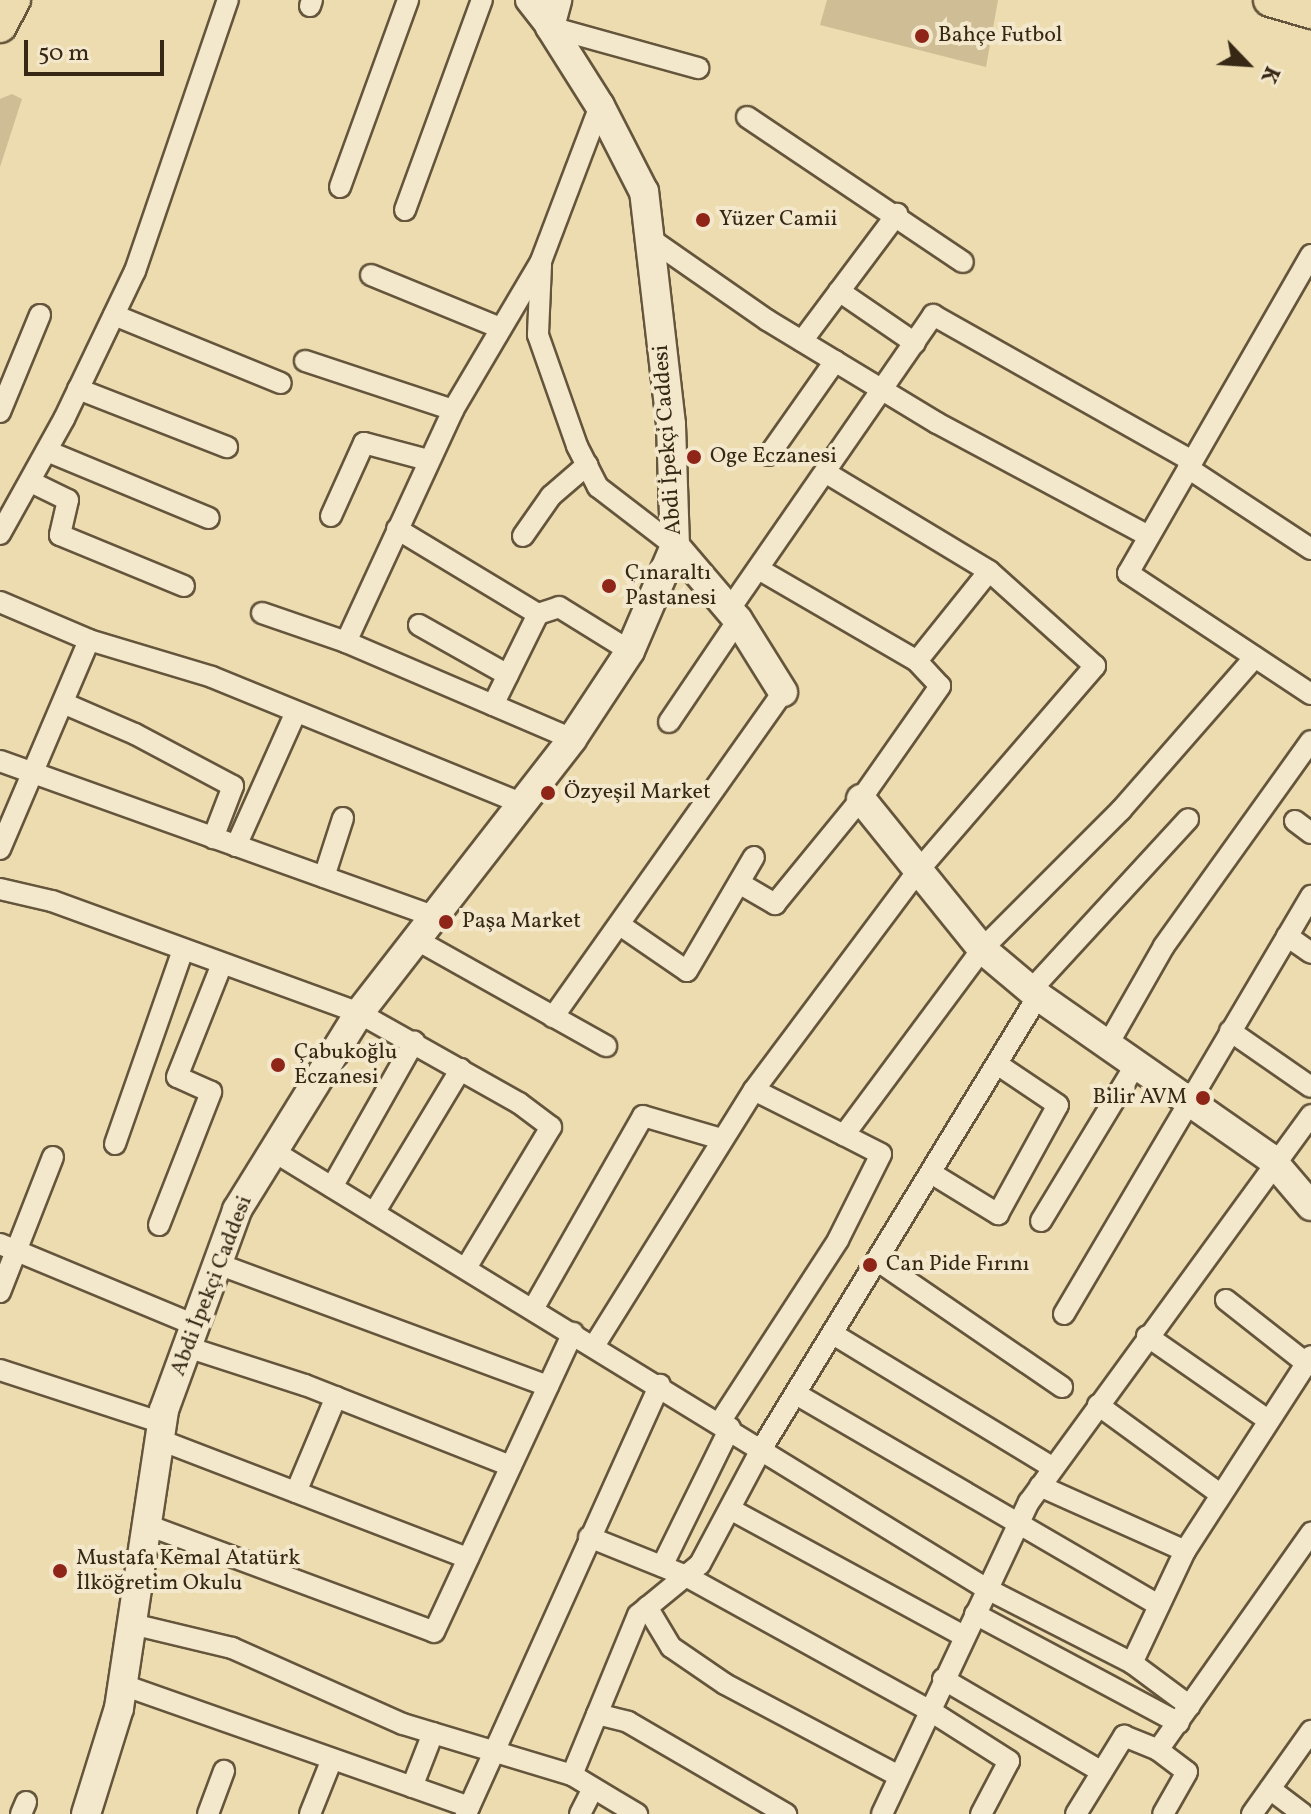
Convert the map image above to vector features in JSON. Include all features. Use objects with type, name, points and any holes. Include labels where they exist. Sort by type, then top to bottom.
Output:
[{"type":"main road","points":[[0,26],[14,0]]},
{"type":"main road","points":[[1270,0],[1311,12]]},
{"type":"main road","name":"Abdi İpekçi Caddesi","points":[[86,1814],[123,1685],[161,1432],[191,1336],[237,1210],[359,1013],[525,805],[572,739],[630,651],[675,546],[671,424],[644,192],[553,14]]},
{"type":"main road","points":[[675,546],[734,615],[783,692]]},
{"type":"main road","points":[[861,799],[982,949],[1034,993],[1107,1046],[1190,1098],[1273,1163],[1311,1204]]},
{"type":"street","points":[[0,534],[47,451],[135,271],[228,0]]},
{"type":"street","points":[[340,187],[408,0]]},
{"type":"street","points":[[405,210],[482,0]]},
{"type":"street","name":"Abdi İpekçi Caddesi","points":[[529,0],[553,14]]},
{"type":"street","points":[[553,14],[698,68]]},
{"type":"street","points":[[346,642],[453,410],[541,261],[600,106]]},
{"type":"street","points":[[747,117],[897,214],[963,262]]},
{"type":"street","points":[[802,341],[897,214]]},
{"type":"street","points":[[649,238],[802,341],[883,390],[1149,536]]},
{"type":"street","points":[[1311,255],[1128,573],[1311,694]]},
{"type":"street","points":[[541,261],[538,335],[556,398],[587,465],[598,487],[675,546]]},
{"type":"street","points":[[371,275],[500,328]]},
{"type":"street","points":[[839,291],[915,343]]},
{"type":"street","points":[[0,412],[40,315]]},
{"type":"street","points":[[114,315],[281,383]]},
{"type":"street","points":[[669,722],[758,569],[828,474],[933,315],[1190,464],[1311,549]]},
{"type":"street","points":[[305,361],[453,410]]},
{"type":"street","points":[[769,455],[835,361]]},
{"type":"street","points":[[78,389],[227,447]]},
{"type":"street","points":[[331,516],[364,443],[428,460]]},
{"type":"street","points":[[47,451],[209,518]]},
{"type":"street","points":[[523,536],[551,496],[587,465]]},
{"type":"street","points":[[594,1346],[754,1090],[918,871],[1095,666],[989,571],[828,474]]},
{"type":"street","points":[[31,482],[68,500],[60,535],[184,586]]},
{"type":"street","points":[[397,529],[538,614]]},
{"type":"street","points":[[739,883],[775,904],[861,799],[940,686],[917,661],[758,569]]},
{"type":"street","points":[[917,661],[989,571]]},
{"type":"street","points":[[0,602],[89,640],[212,677],[525,805]]},
{"type":"street","points":[[493,705],[538,614],[559,607],[630,651]]},
{"type":"street","points":[[262,613],[346,642],[572,739]]},
{"type":"street","points":[[419,625],[508,675]]},
{"type":"street","points":[[0,849],[89,640]]},
{"type":"street","points":[[844,1135],[982,949],[1121,810],[1255,657]]},
{"type":"street","points":[[553,1017],[783,692]]},
{"type":"street","points":[[63,703],[135,734],[233,786],[213,838]]},
{"type":"street","points":[[236,846],[296,712]]},
{"type":"street","points":[[1107,1046],[1164,946],[1311,741]]},
{"type":"street","points":[[0,761],[435,917]]},
{"type":"street","points":[[324,877],[343,818]]},
{"type":"street","points":[[572,1775],[638,1615],[700,1564],[762,1448],[997,1064],[1034,993],[1188,819]]},
{"type":"street","points":[[620,925],[687,971],[754,857]]},
{"type":"street","points":[[0,889],[52,901],[359,1013],[461,1069],[551,1127],[466,1268]]},
{"type":"street","points":[[1064,1314],[1311,896]]},
{"type":"street","points":[[1287,936],[1311,953]]},
{"type":"street","points":[[417,940],[606,1046]]},
{"type":"street","points":[[115,1144],[183,950]]},
{"type":"street","points":[[159,1225],[211,1092],[177,1077],[222,964]]},
{"type":"street","points":[[1230,1031],[1311,1087]]},
{"type":"street","points":[[332,1187],[414,1042]]},
{"type":"street","points":[[931,1173],[998,1214],[1058,1105],[997,1064]]},
{"type":"street","points":[[1041,1221],[1136,1064]]},
{"type":"street","points":[[374,1213],[461,1069]]},
{"type":"street","points":[[662,1566],[725,1425],[838,1240],[881,1154],[754,1090]]},
{"type":"street","points":[[882,1814],[943,1679],[1017,1526],[1040,1486],[1311,1115]]},
{"type":"street","points":[[533,1309],[643,1116],[721,1139]]},
{"type":"street","points":[[273,1151],[660,1385],[987,1589],[1132,1663],[1184,1714]]},
{"type":"street","points":[[0,1292],[8,1248],[53,1157]]},
{"type":"street","points":[[8,1248],[191,1336],[511,1466]]},
{"type":"street","points":[[878,1261],[1062,1387]]},
{"type":"street","points":[[218,1264],[548,1386]]},
{"type":"street","points":[[1132,1663],[1185,1551],[1308,1360],[1226,1300]]},
{"type":"street","points":[[147,1525],[434,1632],[573,1333]]},
{"type":"street","points":[[833,1334],[1053,1468]]},
{"type":"street","points":[[1147,1336],[1268,1420]]},
{"type":"street","points":[[0,1370],[161,1432],[296,1492],[468,1558]]},
{"type":"street","points":[[123,1685],[412,1787],[468,1811],[491,1750],[660,1385]]},
{"type":"street","points":[[796,1394],[1017,1526],[1159,1605]]},
{"type":"street","points":[[296,1492],[336,1397]]},
{"type":"street","points":[[1098,1405],[1220,1494]]},
{"type":"street","points":[[1040,1486],[1185,1551]]},
{"type":"street","points":[[730,1509],[964,1636]]},
{"type":"street","points":[[1158,1750],[1311,1533]]},
{"type":"street","points":[[589,1537],[686,1576],[929,1710],[1009,1761],[981,1814]]},
{"type":"street","points":[[647,1607],[671,1647],[725,1684],[899,1776]]},
{"type":"street","points":[[975,1614],[1184,1714]]},
{"type":"street","points":[[132,1624],[232,1648],[433,1733],[572,1775],[637,1814]]},
{"type":"street","points":[[943,1679],[1102,1772]]},
{"type":"street","points":[[597,1714],[628,1722],[786,1814]]},
{"type":"street","points":[[1252,1814],[1311,1731]]},
{"type":"street","points":[[412,1787],[433,1733]]},
{"type":"street","points":[[1076,1814],[1124,1736],[1158,1750],[1187,1772],[1163,1814]]},
{"type":"street","points":[[310,1814],[332,1759]]},
{"type":"street","points":[[208,1814],[224,1771]]},
{"type":"street","points":[[580,1814],[593,1788]]},
{"type":"street","points":[[1270,1789],[1303,1814]]},
{"type":"shaded area","points":[[827,0],[998,0],[986,67],[820,25]]},
{"type":"shaded area","points":[[12,94],[22,99],[0,167],[0,99]]},
{"type":"place","name":"Bahçe Futbol","points":[[922,36]]},
{"type":"place","name":"Yüzer Camii","points":[[703,220]]},
{"type":"place","name":"Oge Eczanesi","points":[[694,457]]},
{"type":"place","name":"Çınaraltı Pastanesi","points":[[609,586]]},
{"type":"place","name":"Özyeşil Market","points":[[548,793]]},
{"type":"place","name":"Paşa Market","points":[[446,922]]},
{"type":"place","name":"Çabukoğlu Eczanesi","points":[[278,1065]]},
{"type":"place","name":"Bilir AVM","points":[[1203,1098]]},
{"type":"place","name":"Can Pide Fırını","points":[[870,1265]]},
{"type":"place","name":"Mustafa Kemal Atatürk İlköğretim Okulu","points":[[60,1571]]}]
